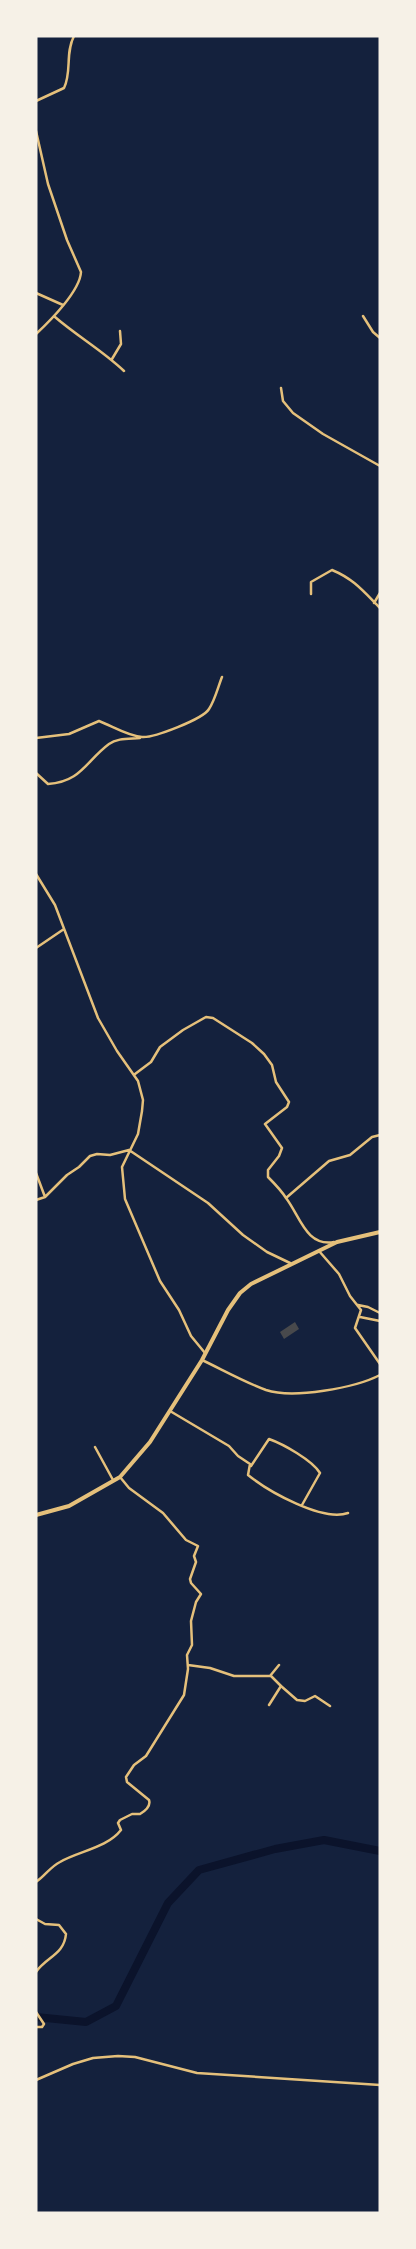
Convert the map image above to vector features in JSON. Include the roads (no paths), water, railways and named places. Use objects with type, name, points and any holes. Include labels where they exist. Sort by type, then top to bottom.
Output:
[{"type":"main road","points":[[36,1514],[69,1506],[120,1477],[150,1442],[206,1354],[228,1310],[240,1293],[251,1284],[318,1250],[337,1242],[380,1232]]},
{"type":"street","points":[[36,101],[64,88],[70,46],[74,36]]},
{"type":"street","points":[[36,131],[48,184],[64,234],[80,272],[80,277],[63,305],[55,316],[36,334]]},
{"type":"street","points":[[36,294],[63,305]]},
{"type":"street","points":[[55,316],[92,347],[112,359],[124,371]]},
{"type":"street","points":[[363,316],[373,332],[380,338]]},
{"type":"street","points":[[112,359],[121,344],[120,331]]},
{"type":"street","points":[[281,388],[283,401],[293,413],[323,434],[380,466]]},
{"type":"street","points":[[311,594],[311,582],[332,570],[351,579],[380,608]]},
{"type":"street","points":[[374,603],[380,593]]},
{"type":"street","points":[[36,773],[48,784],[70,779],[82,771],[110,743],[119,740],[154,736],[205,714],[212,704],[222,677]]},
{"type":"street","points":[[36,738],[69,734],[99,720],[143,738]]},
{"type":"street","points":[[36,874],[51,895],[98,1018],[117,1051],[135,1074],[141,1091],[142,1111],[138,1134],[122,1167],[121,1177],[124,1194],[129,1211],[160,1281],[180,1310],[191,1336],[206,1354]]},
{"type":"street","points":[[36,948],[64,929]]},
{"type":"street","points":[[135,1074],[150,1062],[160,1047],[183,1030],[206,1017],[213,1018],[252,1043],[272,1065],[276,1082],[289,1102],[287,1107],[267,1121],[265,1125],[282,1148],[279,1156],[266,1173],[286,1198],[310,1236],[321,1243],[337,1242]]},
{"type":"street","points":[[286,1198],[329,1161],[350,1155],[372,1137],[380,1135]]},
{"type":"street","points":[[36,1200],[45,1197],[67,1174],[79,1167],[90,1156],[97,1154],[110,1155],[129,1150],[208,1203],[251,1241],[267,1252],[290,1263]]},
{"type":"street","points":[[36,1173],[45,1197]]},
{"type":"street","points":[[318,1250],[339,1274],[361,1310],[356,1330],[380,1364]]},
{"type":"street","points":[[356,1304],[380,1313]]},
{"type":"street","points":[[360,1317],[380,1321]]},
{"type":"street","points":[[202,1360],[273,1392],[328,1390],[365,1382],[380,1375]]},
{"type":"street","points":[[170,1411],[229,1446],[250,1467]]},
{"type":"street","points":[[302,1505],[320,1473],[312,1464],[290,1449],[269,1439],[250,1467],[247,1473],[249,1476],[278,1494],[302,1505],[334,1515],[348,1513]]},
{"type":"street","points":[[95,1447],[114,1482]]},
{"type":"street","points":[[36,1882],[62,1860],[110,1842],[121,1830],[118,1823],[120,1820],[132,1814],[140,1814],[149,1805],[148,1799],[127,1782],[126,1777],[134,1765],[146,1756],[184,1695],[188,1665],[187,1655],[192,1645],[190,1621],[196,1602],[201,1594],[191,1583],[190,1579],[196,1562],[194,1556],[198,1546],[186,1540],[163,1513],[130,1488],[120,1477]]},
{"type":"street","points":[[188,1665],[210,1668],[234,1676],[271,1676],[297,1700],[305,1701],[315,1696],[330,1706]]},
{"type":"street","points":[[271,1676],[279,1665]]},
{"type":"street","points":[[269,1705],[281,1686]]},
{"type":"street","points":[[36,1919],[45,1924],[59,1925],[66,1934],[64,1943],[58,1953],[36,1972]]},
{"type":"street","points":[[36,2012],[44,2021],[43,2026],[36,2027]]},
{"type":"street","points":[[36,2080],[78,2062],[93,2058],[118,2056],[135,2058],[197,2073],[380,2085]]},
{"type":"waterway","points":[[36,2017],[86,2022],[116,2006],[168,1903],[199,1870],[275,1849],[324,1840],[380,1851]]}]
